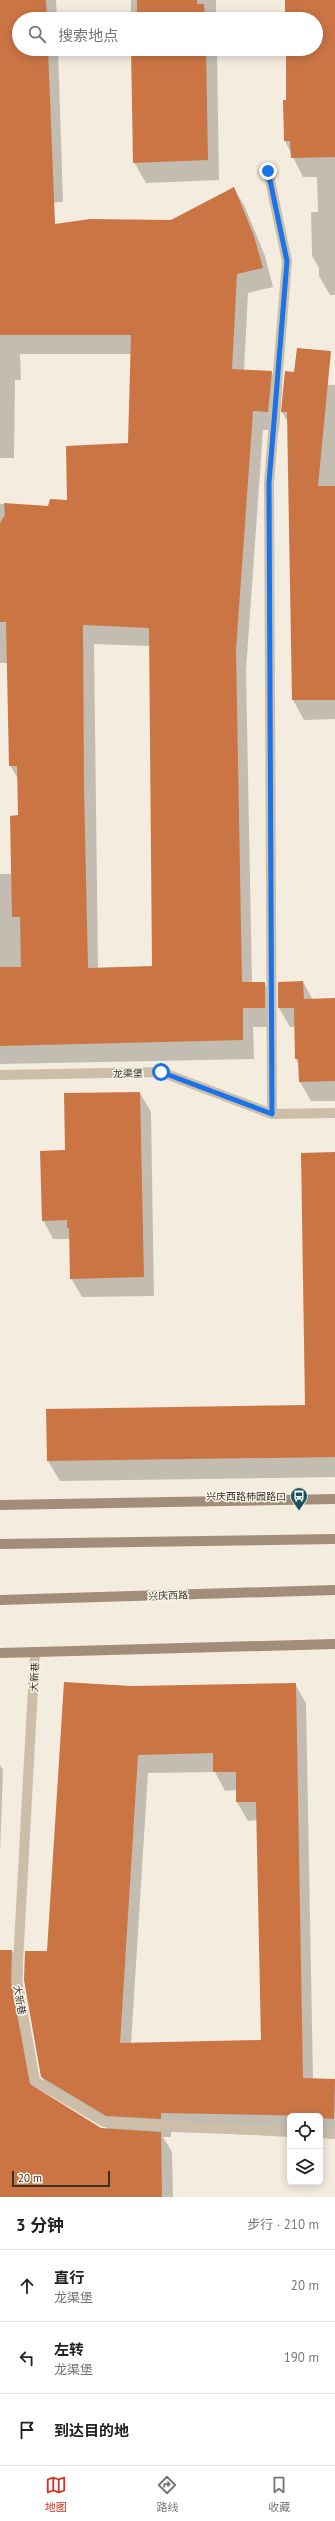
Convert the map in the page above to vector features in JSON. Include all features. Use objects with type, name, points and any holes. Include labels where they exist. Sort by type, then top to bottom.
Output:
[{"type":"street","points":[[268,171],[287,261],[269,483],[272,1114]]},
{"type":"street","name":"龙渠堡","points":[[0,1075],[161,1072],[272,1114],[335,1113]]},
{"type":"street","points":[[0,1505],[335,1499]]},
{"type":"street","points":[[0,1544],[335,1539]]},
{"type":"street","name":"兴庆西路","points":[[0,1600],[335,1590]]},
{"type":"street","points":[[0,1653],[335,1644]]},
{"type":"street","name":"大新巷","points":[[35,1652],[17,1980],[35,2081],[104,2122],[287,2132]]},
{"type":"street","points":[[323,2133],[335,2134]]},
{"type":"building","points":[[0,0],[46,0],[47,12],[12,12],[12,56],[48,56],[55,224],[90,219],[171,220],[234,187],[254,236],[263,268],[237,274],[232,369],[272,371],[268,412],[253,411],[236,650],[242,982],[265,982],[265,1008],[243,1008],[243,1040],[0,1046],[0,967],[21,967],[20,917],[12,917],[10,816],[18,815],[17,766],[9,766],[6,622],[0,622],[0,523],[5,515],[4,503],[48,506],[50,499],[67,500],[66,446],[128,443],[131,335],[0,335]],"holes":[[[83,625],[149,628],[152,966],[88,968],[84,788]]]},
{"type":"building","points":[[137,0],[197,0],[197,4],[204,4],[205,12],[137,12]]},
{"type":"building","points":[[285,0],[335,0],[335,157],[291,158],[290,141],[284,141],[283,100],[286,100],[286,56],[323,56],[323,12],[285,12]]},
{"type":"building","points":[[131,56],[206,56],[208,160],[133,163]]},
{"type":"building","points":[[297,348],[331,351],[318,486],[335,486],[335,700],[292,700],[287,412],[281,412],[285,371],[294,372]]},
{"type":"building","points":[[303,981],[304,999],[335,998],[335,1081],[299,1082],[298,1059],[295,1059],[294,1008],[278,1008],[278,982]]},
{"type":"building","points":[[140,1092],[144,1277],[70,1279],[69,1228],[67,1228],[67,1220],[42,1221],[40,1151],[65,1150],[64,1093]]},
{"type":"building","points":[[335,1152],[335,1457],[47,1461],[46,1409],[305,1405],[301,1153]]},
{"type":"building","points":[[64,1682],[131,1686],[296,1683],[303,2078],[335,2079],[334,2119],[323,2118],[323,2113],[287,2113],[287,2115],[161,2113],[161,2119],[106,2116],[41,2077],[24,1980],[25,1951],[47,1951]],"holes":[[[213,1753],[213,1772],[236,1772],[236,1802],[256,1802],[261,2040],[120,2043],[138,1755]]]},
{"type":"building","points":[[0,1950],[12,1950],[11,1981],[30,2084],[101,2128],[161,2132],[162,2197],[0,2197]]},
{"type":"place","name":"兴庆西路柿园路口","points":[[299,1511]]},
{"type":"route","points":[[161,1072],[272,1114],[269,483],[287,261],[268,171]]}]
